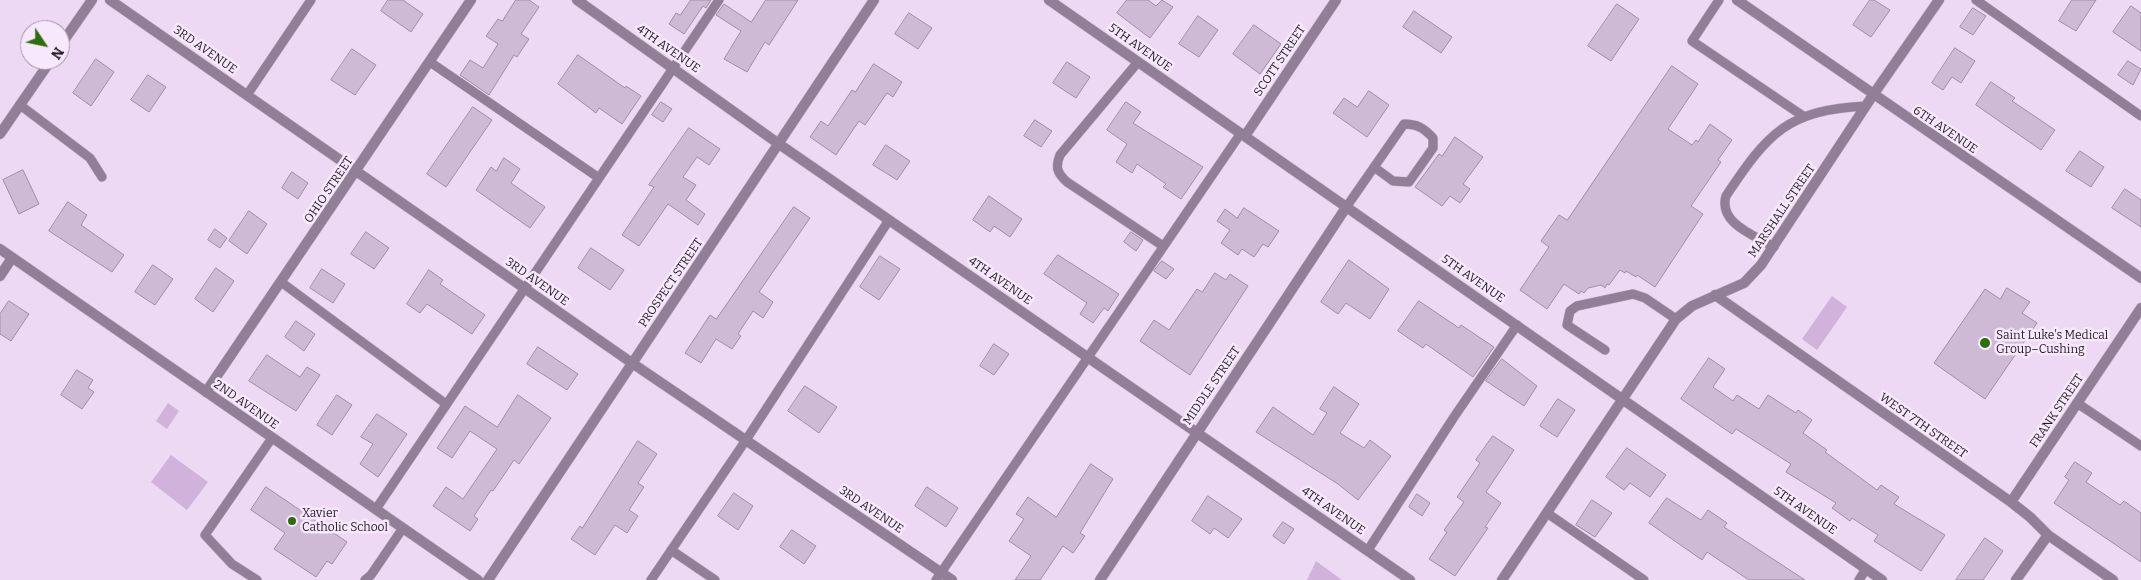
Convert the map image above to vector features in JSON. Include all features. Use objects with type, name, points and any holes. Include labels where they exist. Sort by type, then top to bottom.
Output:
[{"type":"street","points":[[70,32],[92,0]]},
{"type":"street","name":"3RD AVENUE","points":[[110,0],[632,363],[746,440],[938,576],[952,580]]},
{"type":"street","name":"OHIO STREET","points":[[206,392],[471,0]]},
{"type":"street","name":"4TH AVENUE","points":[[577,0],[778,144],[1410,580]]},
{"type":"street","name":"PROSPECT STREET","points":[[488,580],[874,0]]},
{"type":"street","name":"5TH AVENUE","points":[[1048,0],[1347,206],[1882,580]]},
{"type":"street","name":"SCOTT STREET","points":[[1243,134],[1336,0]]},
{"type":"street","name":"6TH AVENUE","points":[[1737,0],[1873,96],[2141,278]]},
{"type":"street","name":"MARSHALL STREET","points":[[1502,580],[1676,319],[1692,306],[1744,283],[1761,265],[1866,106],[1940,0]]},
{"type":"street","points":[[0,134],[44,70]]},
{"type":"street","name":"MIDDLE STREET","points":[[1100,580],[1347,206]]},
{"type":"street","name":"2ND AVENUE","points":[[0,249],[478,580]]},
{"type":"street","points":[[0,276],[12,258]]},
{"type":"street","name":"WEST 7TH STREET","points":[[1715,295],[2011,502],[2048,535],[2113,580]]},
{"type":"street","name":"FRANK STREET","points":[[2011,502],[2141,308]]},
{"type":"street","points":[[2016,580],[2048,535]]},
{"type":"lane","points":[[247,94],[311,0]]},
{"type":"lane","points":[[376,509],[719,0]]},
{"type":"lane","points":[[1719,0],[1692,41],[1803,116]]},
{"type":"lane","points":[[1976,0],[2141,116]]},
{"type":"lane","points":[[430,62],[599,178]]},
{"type":"lane","points":[[1138,62],[1060,155],[1056,164],[1057,171],[1067,182],[1163,246]]},
{"type":"lane","points":[[20,105],[90,158],[102,177]]},
{"type":"lane","points":[[1774,246],[1738,226],[1727,215],[1723,206],[1726,196],[1764,143],[1780,129],[1803,116],[1842,107],[1866,106]]},
{"type":"lane","points":[[1347,206],[1374,167],[1404,124],[1412,124],[1424,128],[1433,138],[1433,148],[1409,182],[1393,181],[1374,167]]},
{"type":"lane","points":[[938,576],[1163,246],[1243,134]]},
{"type":"lane","points":[[651,580],[746,440],[889,220]]},
{"type":"lane","points":[[281,282],[446,404]]},
{"type":"lane","points":[[1605,350],[1567,325],[1570,311],[1577,306],[1633,294],[1645,298],[1676,319]]},
{"type":"lane","points":[[1368,550],[1454,417],[1517,325]]},
{"type":"lane","points":[[2077,403],[2141,446]]},
{"type":"lane","points":[[257,580],[232,564],[205,535],[272,438]]},
{"type":"lane","points":[[1547,513],[1644,580]]},
{"type":"lane","points":[[365,580],[371,575],[403,528]]},
{"type":"lane","points":[[672,550],[715,580]]},
{"type":"lane","points":[[1859,580],[1866,569]]},
{"type":"shaded area","points":[[1832,296],[1847,307],[1817,350],[1802,339]]},
{"type":"shaded area","points":[[168,403],[179,411],[167,429],[156,421]]},
{"type":"shaded area","points":[[171,455],[208,482],[187,510],[151,482]]},
{"type":"shaded area","points":[[1316,561],[1342,580],[1307,580]]},
{"type":"building","points":[[388,0],[403,0],[423,14],[411,32],[381,11]]},
{"type":"building","points":[[516,0],[529,0],[539,7],[521,34],[529,39],[517,57],[514,55],[489,95],[460,75],[470,60],[483,68],[498,44],[486,36],[498,19],[502,21]]},
{"type":"building","points":[[691,0],[711,0],[706,8],[703,6],[684,34],[669,24],[676,13],[680,15]]},
{"type":"building","points":[[766,0],[798,0],[769,45],[765,42],[747,72],[724,59],[741,31],[716,15],[724,4],[751,22]]},
{"type":"building","points":[[1127,0],[1148,0],[1156,6],[1162,0],[1173,7],[1150,38],[1117,13]]},
{"type":"building","points":[[1870,0],[1874,0],[1890,10],[1871,37],[1853,25]]},
{"type":"building","points":[[2072,0],[2096,0],[2076,31],[2059,21]]},
{"type":"building","points":[[1617,4],[1639,19],[1611,61],[1588,46]]},
{"type":"building","points":[[2131,6],[2141,13],[2141,51],[2113,32]]},
{"type":"building","points":[[1973,8],[1986,16],[1973,35],[1960,27]]},
{"type":"building","points":[[1414,11],[1452,37],[1441,53],[1403,27]]},
{"type":"building","points":[[909,13],[932,28],[918,49],[895,34]]},
{"type":"building","points":[[1198,16],[1218,30],[1199,57],[1179,44]]},
{"type":"building","points":[[1254,25],[1281,44],[1260,74],[1233,54]]},
{"type":"building","points":[[1955,48],[1975,61],[1961,83],[1952,77],[1943,90],[1932,83]]},
{"type":"building","points":[[352,49],[376,65],[355,95],[331,80]]},
{"type":"building","points":[[578,55],[625,88],[626,86],[641,96],[622,124],[599,108],[596,113],[558,84]]},
{"type":"building","points":[[96,59],[114,72],[91,106],[73,93]]},
{"type":"building","points":[[2128,61],[2141,69],[2133,85],[2118,75]]},
{"type":"building","points":[[1067,62],[1090,77],[1076,98],[1053,83]]},
{"type":"building","points":[[874,64],[902,82],[893,97],[887,93],[865,125],[859,121],[836,155],[810,137],[821,121],[828,126],[852,90],[855,92]]},
{"type":"building","points":[[1672,66],[1698,84],[1668,129],[1692,145],[1696,140],[1698,142],[1710,124],[1732,140],[1718,160],[1721,162],[1691,206],[1703,214],[1655,287],[1637,275],[1636,277],[1620,270],[1605,288],[1601,285],[1588,288],[1584,293],[1581,291],[1579,294],[1564,284],[1547,309],[1520,290],[1549,247],[1541,241],[1559,215],[1567,220]]},
{"type":"building","points":[[148,75],[166,87],[149,112],[131,100]]},
{"type":"building","points":[[1991,82],[2015,98],[2012,101],[2055,130],[2041,150],[1976,105]]},
{"type":"building","points":[[1369,91],[1389,105],[1367,137],[1333,113],[1344,98],[1357,107]]},
{"type":"building","points":[[661,102],[672,109],[663,122],[652,115]]},
{"type":"building","points":[[1126,102],[1141,112],[1133,123],[1203,167],[1181,199],[1163,187],[1166,184],[1137,164],[1132,173],[1116,162],[1127,144],[1107,130]]},
{"type":"building","points":[[473,107],[492,120],[446,187],[427,174]]},
{"type":"building","points":[[1035,120],[1052,131],[1041,147],[1024,136]]},
{"type":"building","points":[[689,128],[720,149],[709,165],[697,157],[683,177],[696,185],[686,200],[705,214],[698,225],[668,204],[639,246],[622,235],[654,187],[649,185]]},
{"type":"building","points":[[1455,137],[1483,157],[1463,184],[1470,189],[1460,203],[1450,196],[1442,206],[1415,187],[1439,154],[1442,156]]},
{"type":"building","points":[[886,145],[910,161],[897,180],[873,165]]},
{"type":"building","points":[[2080,151],[2104,167],[2091,187],[2066,171]]},
{"type":"building","points":[[504,158],[520,169],[511,183],[545,207],[530,228],[476,190],[491,167],[496,171]]},
{"type":"building","points":[[23,170],[39,204],[19,214],[3,180]]},
{"type":"building","points":[[292,172],[308,183],[298,199],[282,188]]},
{"type":"building","points":[[2125,189],[2141,200],[2141,227],[2112,208]]},
{"type":"building","points":[[989,196],[1022,219],[1010,237],[994,226],[990,232],[973,220]]},
{"type":"building","points":[[68,202],[87,215],[81,225],[124,255],[112,272],[49,231]]},
{"type":"building","points":[[794,207],[810,218],[759,292],[773,302],[763,318],[753,311],[738,334],[741,336],[732,349],[716,339],[701,363],[685,353],[710,315],[716,319]]},
{"type":"building","points":[[1244,208],[1279,231],[1268,247],[1263,244],[1254,257],[1242,249],[1238,255],[1221,243],[1230,230],[1217,221],[1225,209],[1237,218]]},
{"type":"building","points":[[249,211],[267,224],[247,254],[229,241]]},
{"type":"building","points":[[215,229],[227,238],[220,248],[208,240]]},
{"type":"building","points":[[366,232],[389,248],[374,269],[351,254]]},
{"type":"building","points":[[1131,232],[1143,240],[1136,251],[1124,242]]},
{"type":"building","points":[[591,248],[624,270],[610,290],[578,268]]},
{"type":"building","points":[[1058,255],[1119,294],[1108,311],[1104,308],[1093,323],[1080,314],[1087,303],[1044,274]]},
{"type":"building","points":[[880,256],[900,269],[879,300],[860,287]]},
{"type":"building","points":[[1349,260],[1389,289],[1370,319],[1346,303],[1338,314],[1321,302]]},
{"type":"building","points":[[1162,261],[1174,269],[1166,279],[1154,271]]},
{"type":"building","points":[[153,265],[173,279],[155,305],[135,292]]},
{"type":"building","points":[[216,268],[234,281],[213,312],[195,299]]},
{"type":"building","points":[[322,269],[345,284],[333,303],[310,288]]},
{"type":"building","points":[[429,270],[443,280],[440,284],[485,315],[472,334],[427,304],[420,313],[407,304]]},
{"type":"building","points":[[1215,273],[1226,280],[1230,274],[1248,286],[1190,375],[1140,341],[1154,320],[1169,330],[1197,289],[1202,292]]},
{"type":"building","name":"Saint Luke's Medical Group–Cushing","points":[[2007,288],[2030,302],[2022,313],[2037,323],[1985,399],[1934,363],[1985,289],[2000,299]]},
{"type":"building","points":[[9,301],[29,314],[11,341],[0,334],[0,314]]},
{"type":"building","points":[[1419,301],[1459,328],[1461,325],[1494,347],[1473,377],[1426,344],[1423,348],[1398,331]]},
{"type":"building","points":[[296,321],[315,334],[304,351],[285,337]]},
{"type":"building","points":[[994,344],[1009,354],[994,375],[980,366]]},
{"type":"building","points":[[538,347],[578,374],[567,390],[527,364]]},
{"type":"building","points":[[267,355],[300,377],[307,367],[320,375],[296,411],[249,381]]},
{"type":"building","points":[[1709,358],[1725,369],[1713,387],[1733,401],[1737,395],[1759,409],[1768,395],[1796,413],[1798,410],[1812,420],[1803,433],[1827,450],[1825,452],[1877,490],[1881,485],[1899,497],[1894,504],[1945,535],[1921,571],[1874,541],[1878,535],[1852,518],[1850,521],[1832,508],[1836,503],[1786,472],[1791,464],[1736,429],[1732,434],[1681,399]]},
{"type":"building","points":[[1502,359],[1537,386],[1524,406],[1486,381]]},
{"type":"building","points":[[77,370],[93,380],[88,388],[94,392],[82,409],[61,395]]},
{"type":"building","points":[[805,386],[837,407],[819,433],[788,411]]},
{"type":"building","points":[[1334,387],[1359,404],[1340,433],[1364,448],[1370,440],[1391,456],[1358,500],[1338,484],[1256,432],[1273,407],[1313,435],[1327,413],[1320,409]]},
{"type":"building","points":[[337,395],[352,405],[332,435],[317,425]]},
{"type":"building","points":[[518,395],[551,418],[519,464],[514,460],[493,491],[491,490],[474,516],[478,519],[470,531],[433,506],[446,487],[463,499],[497,449],[470,431],[452,458],[437,448],[465,406],[497,427]]},
{"type":"building","points":[[1558,399],[1575,410],[1557,437],[1540,426]]},
{"type":"building","points":[[377,414],[407,434],[378,477],[360,464],[373,444],[361,437]]},
{"type":"building","points":[[1493,436],[1514,450],[1486,492],[1501,503],[1485,527],[1488,528],[1455,576],[1429,559],[1447,532],[1444,530],[1464,502],[1457,497],[1480,463],[1476,460]]},
{"type":"building","points":[[638,441],[657,454],[638,483],[644,487],[629,510],[638,516],[627,533],[615,525],[595,555],[571,539],[580,526],[582,528]]},
{"type":"building","points":[[1627,448],[1666,475],[1650,497],[1630,483],[1624,490],[1606,477]]},
{"type":"building","points":[[2075,462],[2092,473],[2086,482],[2120,505],[2124,501],[2141,513],[2141,562],[2054,503],[2069,480],[2065,477]]},
{"type":"building","points":[[1091,464],[1113,479],[1080,533],[1085,536],[1073,553],[1063,546],[1040,580],[1015,580],[1031,556],[1009,541],[1024,519],[1016,514],[1028,497],[1056,517]]},
{"type":"building","name":"Xavier Catholic School","points":[[266,487],[347,542],[332,564],[327,561],[316,577],[274,549],[285,533],[251,510]]},
{"type":"building","points":[[927,487],[958,508],[946,527],[915,506]]},
{"type":"building","points":[[734,493],[753,506],[738,530],[718,516]]},
{"type":"building","points":[[1417,494],[1430,503],[1422,516],[1409,507]]},
{"type":"building","points":[[1208,496],[1242,519],[1228,538],[1214,528],[1210,534],[1192,521]]},
{"type":"building","points":[[1667,498],[1701,520],[1708,510],[1727,523],[1724,527],[1805,580],[1749,580],[1707,552],[1702,560],[1649,523]]},
{"type":"building","points":[[1592,500],[1612,513],[1595,537],[1576,525]]},
{"type":"building","points":[[1283,522],[1294,529],[1284,544],[1273,536]]},
{"type":"building","points":[[792,530],[816,546],[804,564],[780,547]]},
{"type":"building","points":[[1985,538],[2003,551],[1983,580],[1956,580]]},
{"type":"place","name":"Saint Luke's Medical Group–Cushing","points":[[1985,343]]},
{"type":"place","name":"Xavier Catholic School","points":[[292,521]]}]
